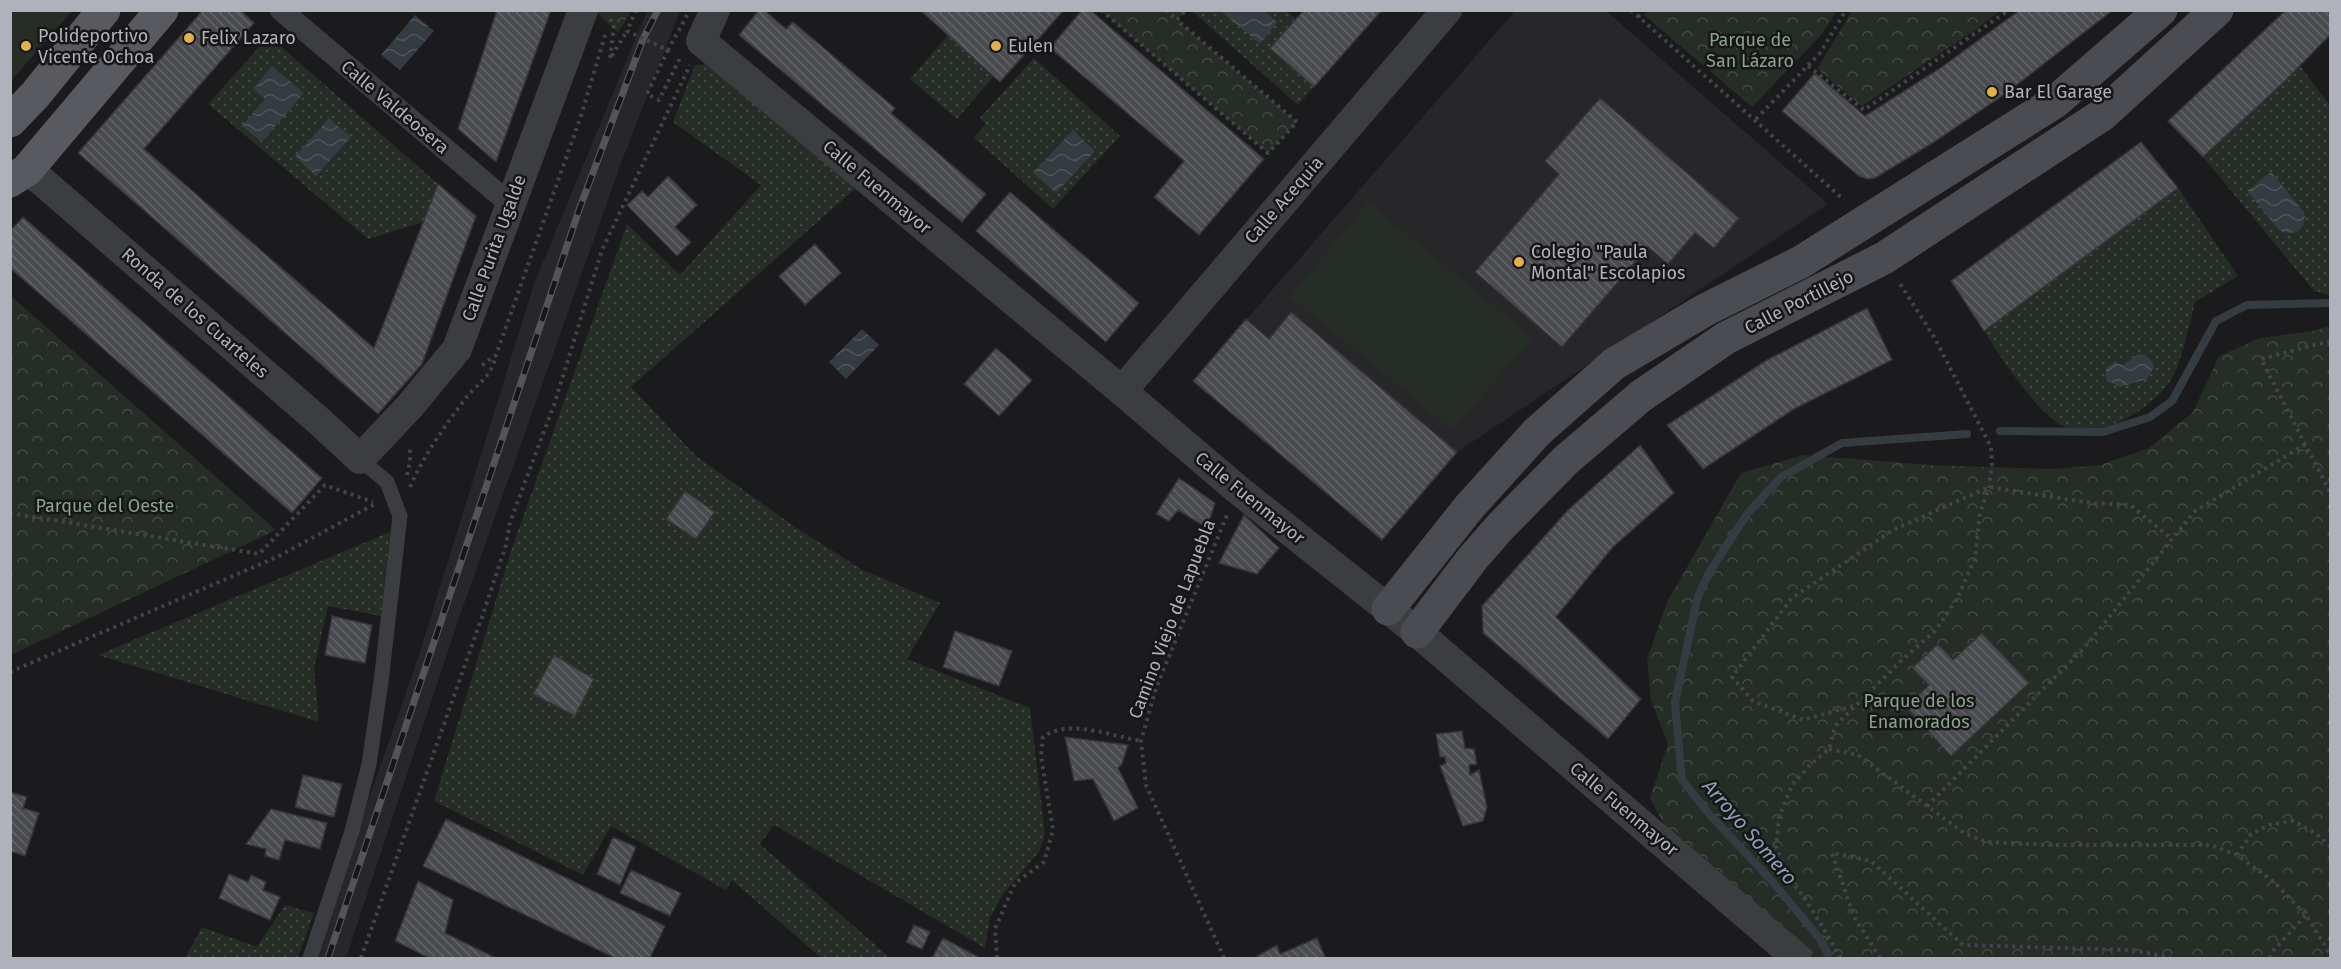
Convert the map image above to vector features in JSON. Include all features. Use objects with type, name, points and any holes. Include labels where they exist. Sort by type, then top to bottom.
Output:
[{"type":"main road","points":[[10,121],[35,95],[104,10]]},
{"type":"main road","points":[[19,175],[162,10]]},
{"type":"main road","name":"Calle Portillejo","points":[[1388,609],[1470,506],[1537,432],[1614,364],[1705,310],[1801,262],[2055,102],[2161,10]]},
{"type":"main road","name":"Calle Portillejo","points":[[1417,632],[1473,558],[1501,526],[1566,460],[1641,396],[1726,338],[1884,258],[2102,115],[2217,10]]},
{"type":"street","name":"Calle Valdeosera","points":[[281,10],[509,203]]},
{"type":"street","name":"Calle Purita Ugalde","points":[[360,459],[410,406],[457,349],[509,203],[583,10]]},
{"type":"street","points":[[693,45],[715,10]]},
{"type":"street","name":"Calle Acequia","points":[[1122,391],[1447,10]]},
{"type":"street","name":"Calle Fuenmayor","points":[[693,45],[1122,391],[1237,489],[1417,632],[1797,958]]},
{"type":"street","name":"Ronda de los Cuarteles","points":[[19,175],[43,182],[360,459]]},
{"type":"lane","points":[[310,958],[352,831],[369,764],[389,620],[400,516],[387,482],[360,459]]},
{"type":"path","points":[[614,25],[610,59],[627,31],[636,10]]},
{"type":"path","points":[[690,10],[647,94],[659,100],[693,45]]},
{"type":"path","points":[[1101,10],[1268,153],[1297,122],[1166,10]]},
{"type":"path","points":[[1177,20],[1186,10]]},
{"type":"path","points":[[1631,10],[1756,119],[1866,220]]},
{"type":"path","points":[[1638,17],[1644,10]]},
{"type":"path","points":[[1756,119],[1820,53],[1846,10]]},
{"type":"path","points":[[1808,66],[1864,110],[2009,10]]},
{"type":"path","points":[[627,31],[668,50]]},
{"type":"path","points":[[361,958],[482,617],[506,545],[510,522],[554,405],[602,250],[693,45]]},
{"type":"path","points":[[1839,958],[1825,928],[1789,878],[1776,847],[1779,818],[1792,785],[1811,764],[1829,749],[1834,726],[1935,632],[1957,599],[1975,558],[1980,513],[1989,487],[1992,466],[1991,447],[1934,337]]},
{"type":"path","points":[[2331,341],[2261,359],[2331,492]]},
{"type":"path","points":[[399,512],[419,466],[463,401],[492,371],[495,355]]},
{"type":"path","points":[[1928,806],[2084,648],[2195,511],[2306,444]]},
{"type":"path","points":[[10,672],[277,557],[377,503],[325,485],[260,554],[258,565]]},
{"type":"path","points":[[1853,706],[1803,720],[1753,701],[1732,677],[1792,598],[1893,530],[1989,487],[2091,503],[2130,505],[2172,539]]},
{"type":"path","name":"Camino Viejo de Lapuebla","points":[[1224,958],[1146,785],[1141,741],[1156,688],[1237,489]]},
{"type":"path","points":[[10,513],[260,554]]},
{"type":"path","points":[[997,958],[995,929],[1015,884],[1044,862],[1053,830],[1041,756],[1043,737],[1053,729],[1076,728],[1141,741]]},
{"type":"path","points":[[1829,749],[1858,755],[1964,833],[1986,842],[2052,845],[2211,845],[2237,855],[2274,882],[2306,915],[2331,954]]},
{"type":"path","points":[[2237,855],[2251,834],[2269,825],[2293,821],[2315,833],[2331,846]]},
{"type":"path","points":[[1880,958],[1854,917],[1832,852],[1871,861],[1963,945],[2132,950],[2171,958]]},
{"type":"path","points":[[2270,958],[2273,951],[2306,915]]},
{"type":"shaded area","points":[[647,11],[680,11],[620,166],[459,618],[346,958],[313,958],[417,661],[534,284]]},
{"type":"shaded area","name":"Colegio \"Paula Montal\" Escolapios","points":[[1515,11],[1606,11],[1828,204],[1457,452],[1382,540],[1193,381]]},
{"type":"green space","name":"Parque de San Lázaro","points":[[1837,10],[1822,34],[1752,107],[1644,15],[1648,11]]},
{"type":"green space","name":"Polideportivo Vicente Ochoa","points":[[10,11],[72,11],[11,81]]},
{"type":"green space","points":[[595,11],[631,11],[618,33]]},
{"type":"green space","points":[[1101,11],[1186,11],[1177,20],[1297,122],[1268,153]]},
{"type":"green space","points":[[1192,11],[1287,11],[1296,19],[1270,48],[1314,87],[1298,105]]},
{"type":"green space","name":"Parque de San Lázaro","points":[[1852,11],[2000,11],[1862,106],[1817,69]]},
{"type":"green space","points":[[948,35],[994,76],[957,119],[910,79]]},
{"type":"green space","points":[[269,36],[438,184],[423,222],[368,239],[208,104]]},
{"type":"green space","points":[[1034,58],[1120,136],[1053,209],[974,138],[986,124],[980,118]]},
{"type":"green space","points":[[707,64],[857,187],[631,387],[696,456],[795,527],[863,570],[940,603],[907,659],[1030,708],[1045,834],[1039,852],[1003,894],[990,918],[985,948],[774,825],[760,844],[890,958],[821,958],[732,880],[726,890],[611,826],[583,875],[434,801],[511,551],[627,224],[680,275],[761,185],[673,122],[695,65]]},
{"type":"green space","points":[[2300,66],[2330,105],[2330,295],[2314,291],[2203,157]]},
{"type":"green space","points":[[2178,188],[2238,276],[2195,302],[2175,373],[2154,399],[2139,411],[2122,421],[2086,430],[2070,428],[2055,421],[2016,379],[1984,331]]},
{"type":"green space","points":[[1368,202],[1533,338],[1452,430],[1290,297]]},
{"type":"green space","name":"Parque del Oeste","points":[[11,296],[276,530],[10,655]]},
{"type":"green space","name":"Parque de los Enamorados","points":[[2330,326],[2330,958],[1815,958],[1670,836],[1650,798],[1668,744],[1651,701],[1647,659],[1667,602],[1741,473],[1803,455],[1930,465],[2053,469],[2100,465],[2149,448],[2193,412],[2219,356],[2260,338],[2313,331]]},
{"type":"green space","points":[[390,532],[381,616],[328,606],[314,668],[319,722],[98,655]]},
{"type":"green space","points":[[285,905],[314,913],[298,958],[185,958],[202,927],[257,947]]},
{"type":"water","points":[[1221,11],[1264,11],[1277,22],[1260,44]]},
{"type":"water","points":[[415,15],[434,31],[400,70],[381,55]]},
{"type":"water","points":[[272,66],[304,93],[262,142],[242,126],[265,99],[253,89]]},
{"type":"water","points":[[329,118],[351,137],[316,176],[295,157]]},
{"type":"water","points":[[1073,130],[1095,151],[1056,193],[1033,173]]},
{"type":"water","points":[[2271,172],[2304,212],[2304,223],[2295,232],[2279,230],[2247,191]]},
{"type":"water","points":[[862,329],[879,345],[846,379],[829,362]]},
{"type":"water","points":[[2138,354],[2148,358],[2153,364],[2154,367],[2147,379],[2120,387],[2106,380],[2106,368],[2114,363],[2124,365]]},
{"type":"building","points":[[203,10],[240,10],[254,23],[144,149],[374,348],[438,184],[476,216],[422,364],[378,414],[78,153]]},
{"type":"building","points":[[497,10],[551,10],[496,162],[458,129]]},
{"type":"building","points":[[759,10],[764,10],[786,29],[793,22],[895,108],[891,113],[986,194],[962,222],[739,35]]},
{"type":"building","name":"Eulen","points":[[920,10],[1064,10],[1000,82]]},
{"type":"building","points":[[1082,10],[1090,10],[1264,159],[1199,235],[1154,197],[1184,161],[1050,48]]},
{"type":"building","points":[[1304,10],[1382,10],[1314,87],[1270,48]]},
{"type":"building","points":[[2020,10],[2113,10],[2005,94],[1875,178],[1867,179],[1859,176],[1782,111],[1815,73],[1865,116],[1939,69]]},
{"type":"building","points":[[2286,10],[2330,10],[2330,35],[2285,81],[2203,157],[2168,121]]},
{"type":"building","points":[[1600,98],[1739,218],[1714,248],[1695,233],[1668,264],[1648,247],[1562,347],[1475,272],[1559,174],[1545,161]]},
{"type":"building","points":[[2141,142],[2178,188],[1984,331],[1951,281]]},
{"type":"building","points":[[668,176],[697,205],[675,227],[691,242],[677,256],[627,205],[642,191],[648,197]]},
{"type":"building","points":[[1010,192],[1139,303],[1106,342],[976,231]]},
{"type":"building","points":[[23,217],[322,478],[292,513],[10,268],[10,231]]},
{"type":"building","points":[[815,244],[841,273],[805,305],[779,276]]},
{"type":"building","points":[[1867,308],[1892,360],[1794,409],[1703,469],[1667,425],[1767,360]]},
{"type":"building","points":[[1291,312],[1457,452],[1382,540],[1193,381],[1246,319],[1269,339]]},
{"type":"building","points":[[996,348],[1032,380],[999,416],[964,384]]},
{"type":"building","points":[[1640,445],[1674,493],[1612,548],[1556,617],[1641,699],[1608,739],[1483,633],[1482,606],[1568,510]]},
{"type":"building","points":[[1179,478],[1215,503],[1207,528],[1178,510],[1169,521],[1156,514]]},
{"type":"building","points":[[685,491],[715,512],[696,539],[666,519]]},
{"type":"building","points":[[1244,515],[1279,548],[1257,574],[1219,563]]},
{"type":"building","points":[[332,616],[372,625],[365,663],[325,655]]},
{"type":"building","points":[[955,631],[1012,651],[999,686],[943,667]]},
{"type":"building","points":[[1982,633],[2029,683],[1951,756],[1906,707],[1929,685],[1912,668],[1938,644],[1953,660]]},
{"type":"building","points":[[554,655],[594,679],[575,716],[533,694]]},
{"type":"building","points":[[1462,731],[1465,748],[1474,749],[1477,764],[1469,765],[1470,775],[1479,770],[1487,807],[1483,821],[1463,826],[1440,766],[1446,763],[1445,757],[1440,757],[1436,734]]},
{"type":"building","points":[[1065,737],[1128,745],[1122,764],[1118,768],[1138,808],[1114,821],[1093,779],[1074,781]]},
{"type":"building","points":[[303,775],[342,784],[334,817],[295,807]]},
{"type":"building","points":[[10,792],[27,797],[23,808],[39,813],[25,856],[10,851]]},
{"type":"building","points":[[271,809],[327,823],[320,849],[285,840],[279,860],[265,856],[266,849],[246,844]]},
{"type":"building","points":[[446,819],[665,926],[650,958],[615,958],[423,866]]},
{"type":"building","points":[[613,837],[636,847],[620,885],[597,874]]},
{"type":"building","points":[[631,870],[681,893],[670,916],[620,893]]},
{"type":"building","points":[[229,874],[248,882],[251,875],[266,882],[263,890],[280,897],[270,920],[219,898]]},
{"type":"building","points":[[418,881],[453,900],[445,933],[496,958],[429,958],[395,941]]},
{"type":"building","points":[[914,925],[930,932],[922,949],[906,942]]},
{"type":"building","points":[[943,938],[980,958],[932,958]]},
{"type":"building","points":[[1317,938],[1325,957],[1254,958],[1277,945],[1280,954]]},
{"type":"waterway","name":"Arroyo Somero","points":[[2000,431],[2103,432],[2150,417],[2172,401],[2216,321],[2247,305],[2330,303]]},
{"type":"waterway","name":"Arroyo Somero","points":[[1828,954],[1820,939],[1772,881],[1710,815],[1682,780],[1675,703],[1697,599],[1709,573],[1747,514],[1781,477],[1842,443],[1967,434]]},
{"type":"railway","points":[[328,958],[579,210],[643,39],[658,10]]},
{"type":"place","name":"Felix Lazaro","points":[[189,38]]},
{"type":"place","name":"Polideportivo Vicente Ochoa","points":[[26,46]]},
{"type":"place","name":"Eulen","points":[[996,46]]},
{"type":"place","name":"Bar El Garage","points":[[1992,92]]},
{"type":"place","name":"Colegio \"Paula Montal\" Escolapios","points":[[1519,262]]}]
